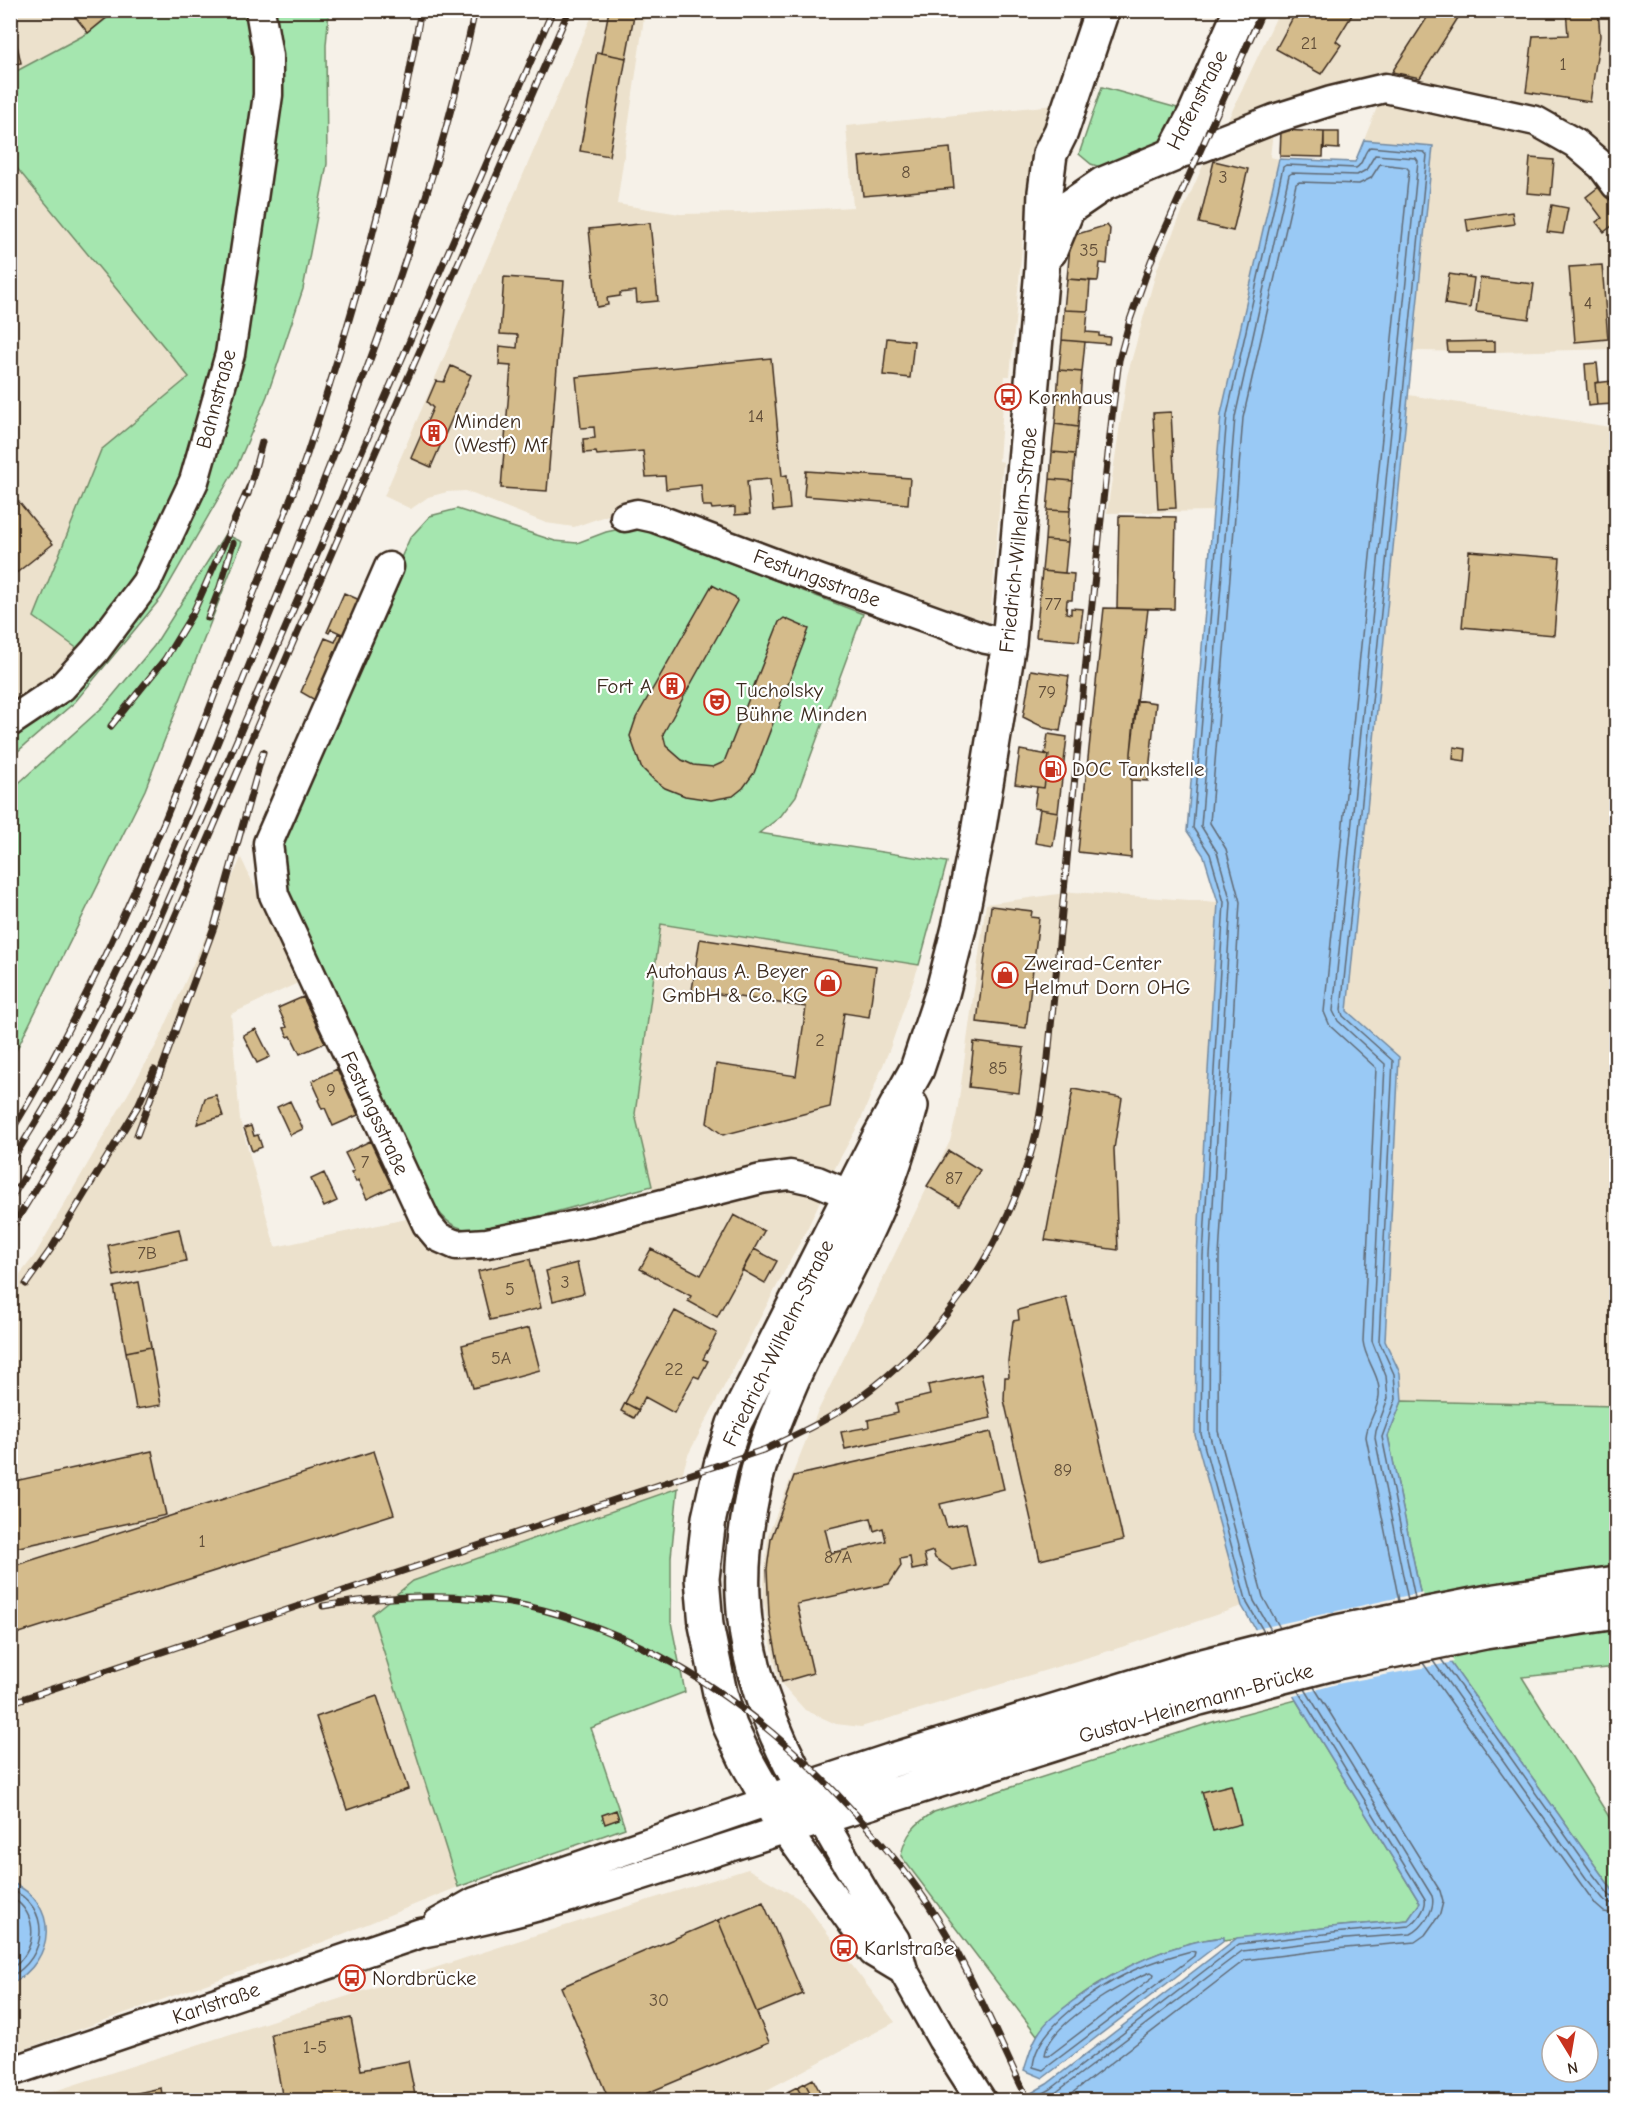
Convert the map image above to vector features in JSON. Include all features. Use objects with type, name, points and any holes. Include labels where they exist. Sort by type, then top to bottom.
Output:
[{"type":"main road","name":"Friedrich-Wilhelm-Straße","points":[[821,1818],[804,1789],[764,1703],[750,1650],[743,1595],[745,1545],[755,1482],[792,1380],[917,1069],[942,994],[959,928],[978,832],[1009,643],[1042,269],[1045,192],[1050,154],[1061,132],[1102,10]]},
{"type":"main road","name":"Hafenstraße","points":[[1042,269],[1068,208],[1103,184],[1173,155],[1195,114],[1241,10]]},
{"type":"main road","points":[[1061,132],[1065,161],[1072,173],[1086,180],[1103,184]]},
{"type":"main road","name":"Friedrich-Wilhelm-Straße","points":[[777,1815],[730,1726],[720,1693],[706,1625],[702,1578],[709,1518],[721,1465],[734,1424],[763,1366],[864,1200]]},
{"type":"main road","points":[[763,1366],[792,1380]]},
{"type":"main road","name":"Gustav-Heinemann-Brücke","points":[[777,1815],[821,1818],[1337,1632],[1489,1602],[1617,1583]]},
{"type":"main road","name":"Gustav-Heinemann-Brücke","points":[[804,1789],[890,1761],[1195,1683],[1348,1660],[1485,1632],[1617,1612]]},
{"type":"main road","name":"Karlstraße","points":[[777,1815],[804,1789]]},
{"type":"street","name":"Bahnstraße","points":[[10,722],[62,687],[95,651],[146,583],[194,481],[230,354],[255,192],[268,95],[268,56],[260,10]]},
{"type":"street","points":[[1173,155],[1203,147],[1274,119],[1385,88],[1536,121],[1575,143],[1602,166],[1617,185]]},
{"type":"street","name":"Festungsstraße","points":[[625,517],[637,514],[655,518],[986,639],[1009,643]]},
{"type":"street","name":"Festungsstraße","points":[[389,567],[268,843],[274,895],[427,1224],[438,1237],[456,1245],[487,1243],[592,1222],[761,1179],[790,1175],[817,1181],[864,1200]]},
{"type":"street","name":"Karlstraße","points":[[10,2072],[421,1933],[476,1923],[557,1901],[777,1815]]},
{"type":"street","name":"Friedrich-Wilhelm-Straße","points":[[777,1815],[873,1952],[903,1970]]},
{"type":"street","name":"Friedrich-Wilhelm-Straße","points":[[821,1818],[895,1940],[903,1970],[942,2039],[980,2098]]},
{"type":"shaded area","points":[[11,11],[116,11],[88,33],[11,74]]},
{"type":"shaded area","points":[[594,11],[645,11],[617,204],[680,214],[853,207],[846,126],[1055,105],[1024,226],[1010,376],[1005,376],[999,461],[1003,462],[990,622],[638,508],[614,513],[574,527],[546,523],[465,491],[447,492],[428,497],[411,509],[384,496]]},
{"type":"shaded area","points":[[1281,11],[1612,11],[1616,127],[1606,152],[1387,76],[1225,126]]},
{"type":"shaded area","points":[[1380,100],[1522,129],[1568,152],[1599,182],[1616,204],[1616,349],[1495,352],[1413,351],[1433,147],[1364,140]]},
{"type":"shaded area","points":[[1273,132],[1270,157],[1279,159],[1221,414],[1213,511],[1107,513],[1127,376],[1157,269],[1204,163]]},
{"type":"shaded area","points":[[10,161],[190,377],[101,450],[83,653],[10,711]]},
{"type":"shaded area","points":[[1409,395],[1616,428],[1616,1406],[1402,1401],[1400,1373],[1385,1341],[1399,1057],[1347,1011]]},
{"type":"shaded area","points":[[241,858],[300,982],[231,1014],[240,1120],[275,1247],[411,1218],[447,1252],[467,1259],[658,1217],[635,1114],[661,924],[919,965],[890,1048],[860,1122],[837,1164],[808,1227],[688,1455],[678,1488],[413,1581],[372,1614],[458,1887],[323,1942],[11,2054],[10,1287],[35,1255],[158,1042]]},
{"type":"shaded area","points":[[1073,892],[1218,902],[1197,1256],[1195,1434],[1242,1606],[1125,1646],[861,1727],[836,1724],[805,1710],[778,1680],[763,1599],[768,1535],[817,1413],[950,1141],[957,1113],[986,904]]},
{"type":"shaded area","points":[[748,1869],[803,1901],[895,2022],[748,2100],[27,2100],[536,1935]]},
{"type":"green space","points":[[242,10],[250,24],[258,73],[222,404],[274,11],[329,11],[326,45],[327,164],[303,289],[267,396],[237,466],[161,598],[75,702],[11,757],[11,733],[82,652],[34,617],[101,450],[189,377],[11,161],[11,74],[88,33],[116,11]]},
{"type":"green space","points":[[1102,87],[1181,109],[1163,144],[1103,168],[1091,164],[1079,154]]},
{"type":"green space","points":[[457,509],[555,541],[577,543],[606,532],[634,526],[863,614],[796,796],[780,817],[759,833],[947,862],[919,965],[661,924],[635,1114],[652,1186],[481,1232],[452,1224],[441,1215],[431,1201],[283,893],[279,827],[410,538],[430,516]]},
{"type":"green space","points":[[225,534],[242,542],[145,790],[11,1061],[11,790],[105,705],[154,646]]},
{"type":"green space","points":[[1402,1401],[1616,1406],[1616,1667],[1522,1677],[1616,1828],[1616,1895],[1428,1631],[1388,1436]]},
{"type":"green space","points":[[678,1488],[671,1557],[671,1622],[685,1692],[591,1728],[625,1828],[458,1887],[372,1614],[413,1581]]},
{"type":"green space","points":[[1296,1700],[1420,1903],[1408,1920],[1224,1940],[1223,1937],[1173,1948],[1147,1958],[1097,1984],[1054,2017],[1037,2035],[901,1856],[905,1841],[912,1830],[934,1812],[1216,1721]]},
{"type":"water","points":[[1364,140],[1433,146],[1347,1011],[1399,1057],[1385,1341],[1400,1373],[1402,1401],[1388,1436],[1428,1631],[1616,1895],[1616,2100],[1019,2100],[1047,2084],[1237,1938],[1408,1920],[1420,1903],[1296,1700],[1242,1606],[1195,1435],[1197,1256],[1218,902],[1204,856],[1187,831],[1221,414],[1279,159],[1355,162]]},
{"type":"water","points":[[11,1882],[27,1892],[38,1904],[44,1918],[46,1932],[44,1947],[37,1961],[26,1974],[11,1984]]},
{"type":"water","points":[[1224,1937],[1224,1940],[1043,2078],[1024,2070],[1033,2044],[1044,2026],[1090,1989],[1126,1968],[1164,1951]]},
{"type":"pier","points":[[1423,1592],[1431,1629],[1454,1662],[1337,1684],[1290,1697],[1252,1630]]},
{"type":"building","points":[[70,10],[116,10],[88,33]]},
{"type":"building","points":[[609,10],[635,10],[626,58],[601,53]]},
{"type":"building","points":[[1297,10],[1355,10],[1336,41],[1341,45],[1321,74],[1276,49]]},
{"type":"building","points":[[1432,10],[1463,10],[1420,78],[1392,72]]},
{"type":"building","points":[[1566,10],[1598,10],[1600,36],[1590,102],[1526,92],[1533,36],[1568,35]]},
{"type":"building","points":[[10,14],[21,63],[10,65]]},
{"type":"building","points":[[597,52],[626,58],[609,156],[580,151]]},
{"type":"building","points":[[1281,130],[1324,132],[1323,157],[1280,156]]},
{"type":"building","points":[[1324,132],[1339,132],[1339,149],[1324,148]]},
{"type":"building","points":[[950,148],[954,188],[863,196],[859,157]]},
{"type":"building","points":[[1530,158],[1554,160],[1551,195],[1527,193]]},
{"type":"building","points":[[1214,161],[1248,169],[1233,231],[1199,223]]},
{"type":"building","points":[[1600,186],[1616,207],[1616,223],[1604,232],[1596,222],[1602,218],[1586,197]]},
{"type":"building","points":[[1552,205],[1568,208],[1563,234],[1547,232]]},
{"type":"building","points":[[1512,212],[1514,224],[1468,231],[1466,219]]},
{"type":"building","points":[[650,223],[658,301],[637,303],[636,291],[620,293],[620,296],[607,298],[608,305],[597,307],[589,229]]},
{"type":"building","points":[[1107,225],[1110,229],[1107,264],[1100,263],[1098,281],[1067,279],[1071,236]]},
{"type":"building","points":[[1602,265],[1608,339],[1575,342],[1569,267]]},
{"type":"building","points":[[1449,274],[1474,278],[1470,308],[1445,304]]},
{"type":"building","points":[[504,277],[564,281],[547,491],[501,488],[511,366],[499,365],[500,346],[517,348],[518,335],[500,334]]},
{"type":"building","points":[[1480,278],[1534,284],[1529,319],[1476,312]]},
{"type":"building","points":[[1067,279],[1090,281],[1088,311],[1064,310]]},
{"type":"building","points":[[1064,310],[1088,311],[1086,332],[1110,337],[1109,344],[1062,340]]},
{"type":"building","points":[[887,338],[914,341],[910,378],[883,375]]},
{"type":"building","points":[[1062,340],[1085,342],[1082,372],[1059,370]]},
{"type":"building","points":[[1495,341],[1495,352],[1448,352],[1447,342]]},
{"type":"building","points":[[771,358],[782,476],[787,475],[790,509],[773,511],[770,479],[747,481],[750,514],[735,515],[735,507],[712,509],[711,506],[703,506],[701,485],[666,489],[665,476],[646,477],[643,451],[597,455],[596,452],[584,453],[583,439],[595,438],[594,427],[581,428],[576,377]]},
{"type":"building","points":[[1597,363],[1599,382],[1595,383],[1597,405],[1588,406],[1585,364]]},
{"type":"building","name":"Minden (Westf) Mf","points":[[451,366],[471,375],[431,467],[411,458],[433,408],[427,402],[436,381],[444,382]]},
{"type":"building","points":[[1059,370],[1082,372],[1080,399],[1057,398]]},
{"type":"building","points":[[1616,377],[1616,407],[1614,407],[1612,378]]},
{"type":"building","points":[[1612,381],[1614,404],[1597,405],[1595,383]]},
{"type":"building","points":[[1057,398],[1080,399],[1078,427],[1055,424]]},
{"type":"building","points":[[1171,412],[1176,508],[1158,509],[1153,413]]},
{"type":"building","points":[[1055,424],[1078,427],[1075,454],[1052,452]]},
{"type":"building","points":[[1052,452],[1075,454],[1073,481],[1050,479]]},
{"type":"building","points":[[806,471],[910,478],[908,504],[804,496]]},
{"type":"building","points":[[1050,479],[1073,481],[1070,511],[1047,510]]},
{"type":"building","points":[[10,491],[53,544],[10,578]]},
{"type":"building","points":[[1047,510],[1070,511],[1068,542],[1045,540]]},
{"type":"building","points":[[1119,516],[1176,517],[1174,609],[1117,608]]},
{"type":"building","points":[[1045,540],[1068,542],[1065,573],[1042,571]]},
{"type":"building","points":[[1469,551],[1560,558],[1554,635],[1462,627]]},
{"type":"building","points":[[1042,571],[1074,574],[1072,600],[1067,600],[1066,613],[1071,614],[1071,608],[1083,609],[1079,641],[1036,637]]},
{"type":"building","name":"Fort A","points":[[712,585],[735,597],[737,601],[663,734],[666,746],[682,760],[693,765],[713,767],[724,762],[779,622],[784,618],[809,629],[754,773],[743,788],[733,796],[711,800],[685,796],[665,788],[654,780],[641,767],[630,736],[636,718]]},
{"type":"building","points":[[344,593],[364,602],[349,637],[331,629],[329,633],[327,632]]},
{"type":"building","points":[[1104,608],[1148,609],[1131,753],[1131,858],[1078,852]]},
{"type":"building","points":[[339,633],[349,637],[320,703],[301,692],[325,638],[335,642]]},
{"type":"building","points":[[1031,670],[1069,676],[1060,731],[1045,728],[1023,717]]},
{"type":"building","points":[[1136,700],[1156,703],[1148,781],[1131,780]]},
{"type":"building","points":[[1048,734],[1067,737],[1058,812],[1034,808],[1037,787],[1044,788],[1049,755],[1045,754]]},
{"type":"building","points":[[1454,747],[1466,749],[1465,761],[1453,759]]},
{"type":"building","points":[[1020,750],[1049,755],[1044,788],[1015,784]]},
{"type":"building","points":[[1040,809],[1058,812],[1053,846],[1035,843]]},
{"type":"building","points":[[991,906],[1032,911],[1031,917],[1039,918],[1026,1028],[977,1022]]},
{"type":"building","points":[[700,939],[876,966],[869,1017],[844,1013],[830,1107],[723,1135],[707,1123],[716,1064],[796,1076],[806,1007],[692,990]]},
{"type":"building","points":[[303,997],[325,1043],[300,1054],[291,1036],[288,1037],[284,1028],[287,1027],[278,1008]]},
{"type":"building","points":[[256,1029],[270,1057],[257,1063],[243,1035]]},
{"type":"building","points":[[974,1042],[1024,1048],[1019,1093],[969,1087]]},
{"type":"building","points":[[337,1069],[358,1115],[333,1126],[325,1108],[322,1109],[312,1081]]},
{"type":"building","points":[[1073,1089],[1122,1098],[1114,1149],[1118,1250],[1045,1240]]},
{"type":"building","points":[[216,1095],[223,1116],[197,1124],[205,1098]]},
{"type":"building","points":[[290,1101],[303,1129],[290,1135],[277,1107]]},
{"type":"building","points":[[251,1126],[254,1136],[258,1135],[262,1147],[252,1151],[244,1128]]},
{"type":"building","points":[[370,1141],[392,1187],[367,1199],[358,1180],[356,1182],[351,1172],[354,1171],[345,1153]]},
{"type":"building","points":[[949,1151],[980,1170],[959,1205],[927,1186]]},
{"type":"building","points":[[324,1173],[337,1201],[324,1207],[311,1179]]},
{"type":"building","points":[[734,1215],[764,1231],[717,1317],[688,1301],[691,1296],[640,1269],[651,1249],[701,1275]]},
{"type":"building","points":[[179,1229],[186,1261],[114,1276],[108,1245]]},
{"type":"building","points":[[754,1249],[777,1261],[765,1283],[742,1270]]},
{"type":"building","points":[[530,1259],[541,1308],[490,1320],[478,1271]]},
{"type":"building","points":[[577,1263],[584,1293],[553,1301],[546,1271]]},
{"type":"building","points":[[139,1282],[151,1347],[126,1352],[114,1287]]},
{"type":"building","points":[[1066,1297],[1123,1540],[1040,1560],[1004,1400],[1005,1377],[1009,1377],[1008,1361],[1013,1321],[1019,1320],[1018,1310]]},
{"type":"building","points":[[675,1311],[717,1333],[703,1359],[708,1361],[699,1378],[694,1376],[674,1413],[645,1397],[638,1410],[625,1403]]},
{"type":"building","points":[[529,1328],[540,1370],[473,1388],[462,1345]]},
{"type":"building","points":[[151,1347],[161,1405],[136,1409],[126,1352]]},
{"type":"building","points":[[981,1374],[991,1418],[845,1449],[841,1432],[869,1427],[868,1420],[898,1413],[896,1403],[930,1395],[928,1385]]},
{"type":"building","points":[[625,1403],[639,1410],[634,1418],[621,1411]]},
{"type":"building","points":[[991,1432],[1004,1489],[940,1504],[947,1527],[966,1523],[975,1565],[953,1570],[935,1558],[933,1551],[924,1554],[927,1567],[912,1570],[910,1557],[900,1559],[901,1566],[889,1584],[797,1604],[813,1673],[782,1682],[769,1616],[767,1569],[771,1539],[794,1476]],"holes":[[[871,1518],[874,1531],[883,1528],[886,1541],[831,1553],[825,1529]]]},
{"type":"building","points":[[152,1451],[166,1515],[10,1549],[10,1482]]},
{"type":"building","points":[[374,1451],[394,1514],[10,1636],[10,1567]]},
{"type":"building","points":[[377,1696],[408,1789],[347,1810],[316,1717]]},
{"type":"building","points":[[1231,1785],[1241,1824],[1213,1831],[1202,1792]]},
{"type":"building","points":[[616,1810],[619,1819],[605,1824],[602,1815]]},
{"type":"building","points":[[763,1902],[803,1994],[757,2013],[718,1920]]},
{"type":"building","points":[[718,1920],[769,2042],[631,2100],[609,2100],[561,1987]]},
{"type":"building","points":[[351,2018],[361,2070],[408,2061],[416,2100],[283,2100],[271,2034]]},
{"type":"building","points":[[813,2079],[821,2094],[813,2098],[805,2083]]},
{"type":"building","points":[[805,2083],[813,2098],[810,2100],[804,2100],[797,2087]]},
{"type":"building","points":[[797,2087],[804,2100],[794,2100],[789,2091]]},
{"type":"building","points":[[161,2088],[163,2100],[130,2100],[128,2095]]},
{"type":"building","points":[[789,2091],[794,2100],[784,2100],[781,2095]]},
{"type":"railway","points":[[10,1133],[74,1017],[160,833],[298,480],[342,345],[373,234],[399,123],[421,10]]},
{"type":"railway","points":[[10,1163],[84,1038],[117,973],[177,839],[291,561],[353,406],[408,251],[456,92],[475,10]]},
{"type":"railway","points":[[10,1200],[70,1104],[145,952],[553,10]]},
{"type":"railway","points":[[10,1231],[83,1112],[158,956],[569,10]]},
{"type":"railway","points":[[10,1703],[766,1449],[825,1420],[858,1399],[914,1351],[961,1296],[999,1233],[1014,1200],[1035,1139],[1040,1112],[1048,1058],[1087,651],[1119,360],[1130,320],[1151,261],[1263,10]]},
{"type":"railway","points":[[248,494],[262,442]]},
{"type":"railway","points":[[111,726],[165,659],[193,613],[249,487]]},
{"type":"railway","points":[[208,618],[233,543]]},
{"type":"railway","points":[[137,1135],[214,927],[263,752]]},
{"type":"railway","points":[[26,1284],[51,1249],[137,1108],[154,1070]]},
{"type":"railway","points":[[323,1606],[405,1597],[462,1598],[517,1604],[588,1624],[630,1642],[711,1687],[749,1714],[819,1775],[910,1879],[956,1950],[1028,2100]]},
{"type":"place","name":"Kornhaus","points":[[1008,397]]},
{"type":"place","name":"Minden (Westf) Mf","points":[[434,433]]},
{"type":"place","name":"Fort A","points":[[672,686]]},
{"type":"place","name":"Tucholsky Bühne Minden","points":[[717,702]]},
{"type":"place","name":"DOC Tankstelle","points":[[1053,769]]},
{"type":"place","name":"Zweirad-Center Helmut Dorn OHG","points":[[1005,975]]},
{"type":"place","name":"Autohaus A. Beyer GmbH & Co. KG","points":[[828,983]]},
{"type":"place","name":"Karlstraße","points":[[844,1948]]},
{"type":"place","name":"Nordbrücke","points":[[352,1978]]}]
